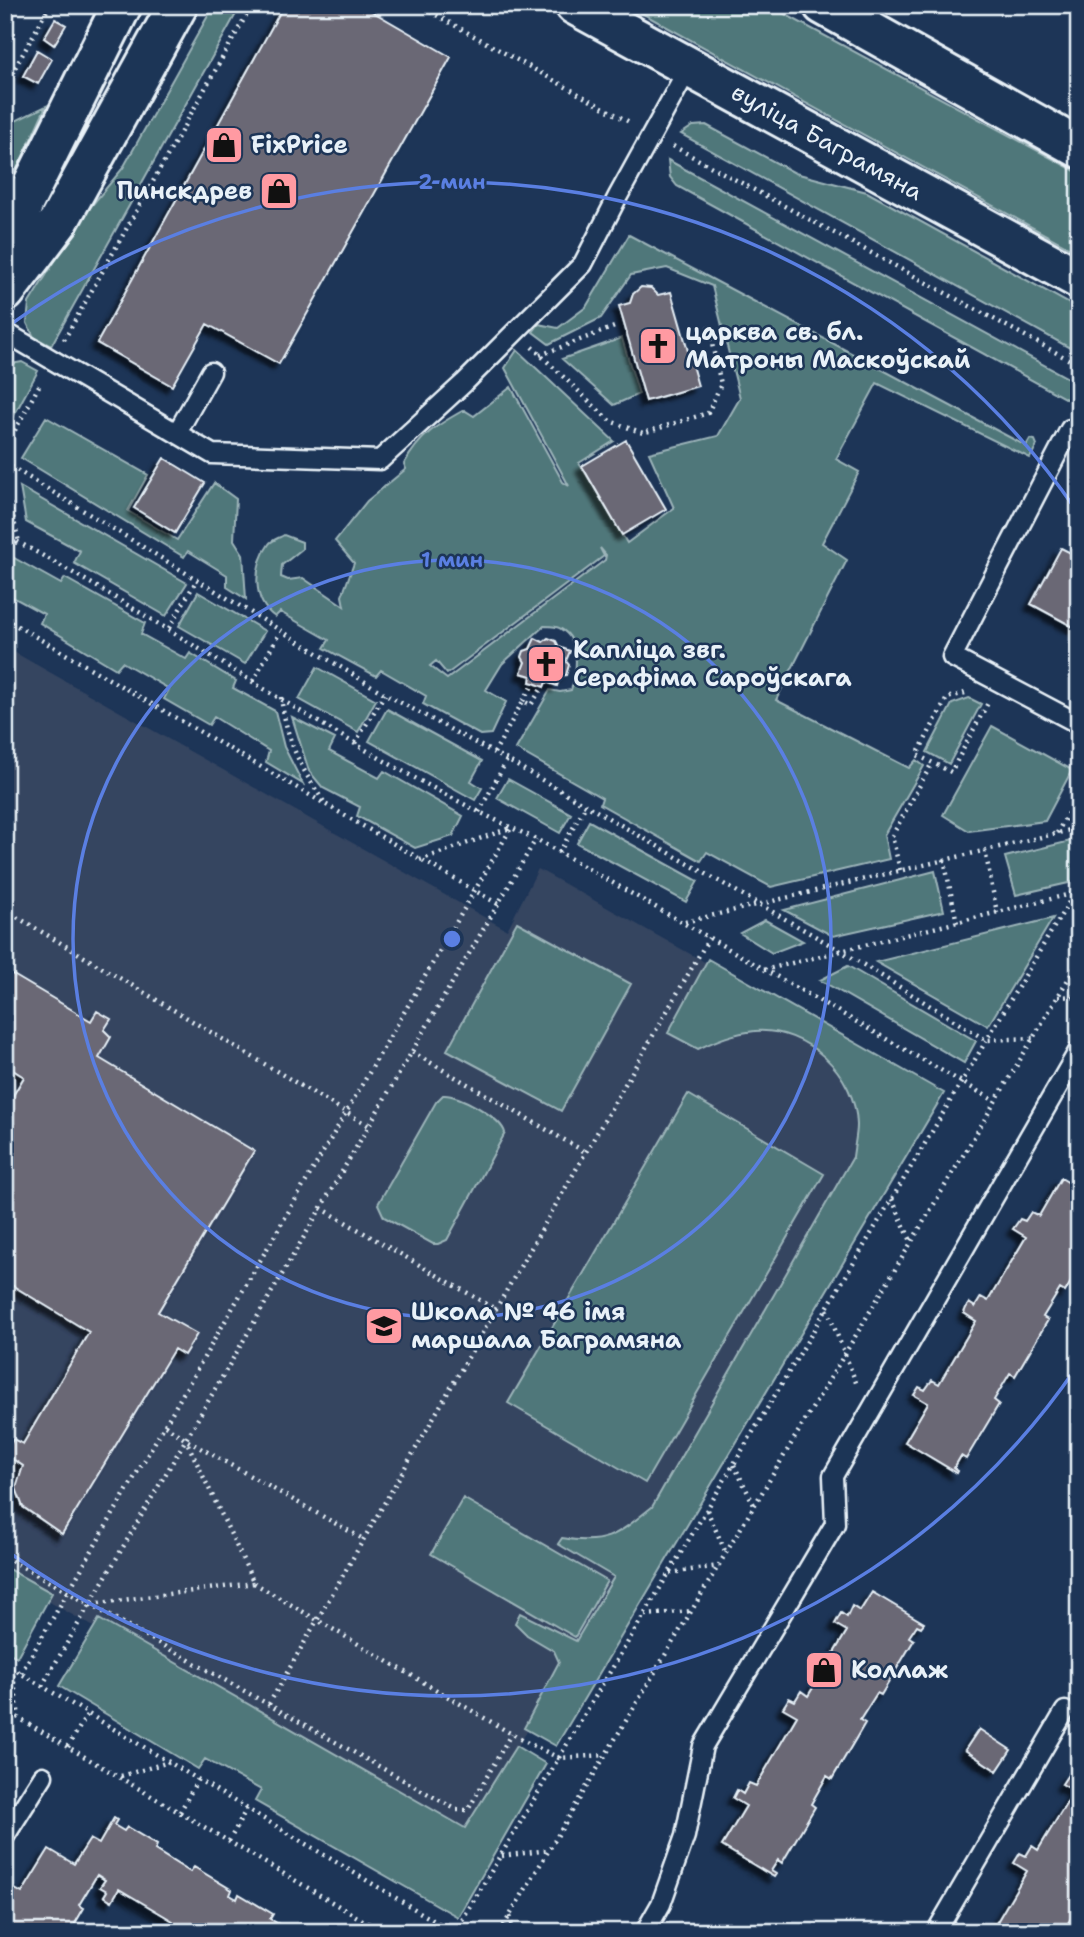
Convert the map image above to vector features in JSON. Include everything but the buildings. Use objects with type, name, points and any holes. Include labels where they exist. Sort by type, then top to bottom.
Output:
[{"type":"street","points":[[5,258],[24,202],[122,5]]},
{"type":"street","points":[[5,292],[60,221],[178,5]]},
{"type":"street","name":"вуліца Баграмяна","points":[[575,5],[1076,278]]},
{"type":"street","points":[[823,5],[1079,148]]},
{"type":"lane","points":[[5,332],[212,454],[380,460],[464,383],[583,264],[689,67]]},
{"type":"lane","points":[[177,433],[211,372]]},
{"type":"lane","points":[[1079,434],[1070,429],[953,657],[1079,724]]},
{"type":"lane","points":[[645,1932],[661,1904],[685,1836],[703,1746],[835,1524],[833,1476],[1079,1050]]},
{"type":"lane","points":[[936,1932],[1065,1711]]},
{"type":"lane","points":[[5,1836],[43,1776]]},
{"type":"path","points":[[5,86],[50,5]]},
{"type":"path","points":[[5,449],[252,5]]},
{"type":"path","points":[[418,5],[1079,365]]},
{"type":"path","points":[[516,332],[611,421],[643,432],[708,413],[721,384],[708,326]]},
{"type":"path","points":[[540,355],[617,327]]},
{"type":"path","points":[[5,463],[385,694],[507,760],[841,951],[986,1040],[1033,1038]]},
{"type":"path","points":[[5,483],[19,542]]},
{"type":"path","points":[[5,535],[169,628],[355,743],[479,812],[536,839],[995,1101]]},
{"type":"path","points":[[5,545],[19,542]]},
{"type":"path","points":[[169,628],[196,581]]},
{"type":"path","points":[[5,619],[498,904]]},
{"type":"path","points":[[253,681],[280,632]]},
{"type":"path","points":[[494,753],[534,683]]},
{"type":"path","points":[[523,701],[531,705],[542,686]]},
{"type":"path","points":[[967,692],[947,698],[917,755],[951,772],[988,703]]},
{"type":"path","points":[[355,743],[385,694]]},
{"type":"path","points":[[281,697],[285,723],[301,767],[326,806]]},
{"type":"path","points":[[479,812],[507,760]]},
{"type":"path","points":[[900,870],[892,836],[932,763]]},
{"type":"path","points":[[1057,833],[1079,793]]},
{"type":"path","points":[[559,853],[586,805]]},
{"type":"path","points":[[1068,831],[1079,810]]},
{"type":"path","points":[[419,860],[511,828]]},
{"type":"path","points":[[21,1674],[511,828]]},
{"type":"path","points":[[683,923],[1079,828]]},
{"type":"path","points":[[42,1686],[536,839]]},
{"type":"path","points":[[985,850],[996,913]]},
{"type":"path","points":[[944,859],[957,923]]},
{"type":"path","points":[[5,1664],[454,1932],[1079,885]]},
{"type":"path","points":[[764,970],[1076,893]]},
{"type":"path","points":[[5,910],[369,1126]]},
{"type":"path","points":[[269,1704],[709,938]]},
{"type":"path","points":[[500,1932],[1079,961]]},
{"type":"path","points":[[1057,997],[1079,996]]},
{"type":"path","points":[[412,1052],[587,1153]]},
{"type":"path","points":[[891,1199],[911,1242]]},
{"type":"path","points":[[321,1208],[497,1310]]},
{"type":"path","points":[[827,1309],[868,1415]]},
{"type":"path","points":[[165,1424],[187,1440],[365,1540]]},
{"type":"path","points":[[187,1440],[254,1583],[511,1734],[559,1758],[606,1755]]},
{"type":"path","points":[[734,1465],[754,1506]]},
{"type":"path","points":[[707,1509],[726,1554]]},
{"type":"path","points":[[5,1557],[457,1811],[468,1810],[511,1734]]},
{"type":"path","points":[[669,1573],[719,1566]]},
{"type":"path","points":[[91,1604],[254,1583]]},
{"type":"path","points":[[644,1615],[692,1611]]},
{"type":"path","points":[[12,1668],[19,1718]]},
{"type":"path","points":[[5,1710],[383,1932]]},
{"type":"path","points":[[68,1746],[88,1713]]},
{"type":"path","points":[[120,1777],[170,1762]]},
{"type":"path","points":[[180,1812],[198,1779]]},
{"type":"path","points":[[229,1841],[247,1808]]},
{"type":"path","points":[[501,1856],[549,1850]]},
{"type":"path","points":[[510,1916],[513,1932]]},
{"type":"shaded area","name":"Школа № 46 імя маршала Баграмяна","points":[[5,647],[507,930],[538,869],[909,1076],[466,1836],[5,1577]]},
{"type":"green space","points":[[214,5],[241,5],[51,346],[34,337],[27,323],[29,303],[82,217],[123,168]]},
{"type":"green space","points":[[627,5],[768,5],[1079,173],[1079,253]]},
{"type":"green space","points":[[46,106],[5,196],[5,126]]},
{"type":"green space","points":[[706,125],[795,173],[867,192],[1079,309],[1079,353],[681,134],[693,126]]},
{"type":"green space","points":[[668,160],[1079,384],[1079,406],[677,186],[670,177]]},
{"type":"green space","points":[[629,235],[1026,446],[1030,439],[1035,440],[1037,445],[1030,458],[877,383],[836,459],[859,472],[822,543],[847,560],[776,700],[909,768],[916,760],[924,766],[884,835],[889,859],[771,887],[707,852],[701,861],[600,804],[602,798],[516,749],[550,690],[571,690],[576,666],[575,648],[567,634],[559,628],[544,626],[502,664],[486,690],[506,702],[491,734],[480,735],[423,704],[426,696],[381,670],[376,676],[324,648],[329,640],[280,612],[275,617],[262,602],[257,583],[260,562],[269,544],[284,535],[302,542],[302,549],[282,565],[281,577],[288,580],[303,578],[344,606],[342,596],[354,563],[335,541],[367,501],[406,469],[404,464],[410,454],[430,432],[464,410],[474,416],[511,387],[563,482],[569,486],[505,368],[517,350],[614,441],[579,463],[627,543],[674,508],[649,453],[718,436],[740,398],[712,286],[667,268],[631,275],[601,318],[549,344],[533,332],[539,324],[558,328],[586,307]],"holes":[[[600,548],[606,555],[605,560],[447,679],[430,666],[436,661],[447,674],[604,556]]]},
{"type":"green space","points":[[622,338],[639,394],[614,405],[562,359]]},
{"type":"green space","points":[[22,362],[38,371],[5,432],[5,365]]},
{"type":"green space","points":[[46,417],[148,475],[128,511],[177,540],[214,483],[236,499],[234,540],[243,554],[246,599],[227,587],[227,575],[188,551],[184,557],[21,458]]},
{"type":"green space","points":[[20,487],[187,583],[166,616],[74,563],[80,551],[26,522]]},
{"type":"green space","points":[[7,554],[61,584],[65,578],[145,623],[141,634],[186,659],[190,653],[236,681],[233,688],[275,711],[284,747],[303,784],[266,762],[269,751],[214,717],[209,725],[164,699],[169,689],[122,662],[116,669],[40,623],[44,614],[5,593]]},
{"type":"green space","points":[[198,592],[265,631],[245,664],[179,626]]},
{"type":"green space","points":[[317,667],[376,700],[358,732],[299,699]]},
{"type":"green space","points":[[969,698],[981,704],[949,764],[927,752],[952,704]]},
{"type":"green space","points":[[387,709],[482,761],[471,781],[482,788],[475,800],[369,741]]},
{"type":"green space","points":[[292,717],[335,739],[329,751],[379,778],[384,771],[463,816],[453,836],[415,848],[357,816],[360,807],[323,788],[309,771]]},
{"type":"green space","points":[[992,726],[1072,770],[1045,821],[969,831],[943,815]]},
{"type":"green space","points":[[508,779],[571,814],[560,833],[497,798]]},
{"type":"green space","points":[[589,821],[698,881],[686,902],[577,843]]},
{"type":"green space","points":[[1079,839],[1077,881],[1016,895],[1005,857]]},
{"type":"green space","points":[[935,871],[944,911],[833,936],[784,910]]},
{"type":"green space","points":[[1053,918],[988,1026],[876,962]]},
{"type":"green space","points":[[765,920],[803,941],[772,953],[740,933]]},
{"type":"green space","points":[[517,922],[631,984],[561,1111],[447,1050]]},
{"type":"green space","points":[[708,959],[944,1093],[556,1746],[524,1728],[559,1662],[554,1651],[527,1635],[515,1623],[520,1613],[576,1641],[614,1577],[558,1544],[562,1538],[590,1540],[611,1536],[652,1507],[853,1157],[857,1125],[848,1088],[825,1057],[809,1046],[774,1032],[755,1031],[726,1037],[698,1049],[668,1033]]},
{"type":"green space","points":[[848,966],[976,1041],[964,1063],[820,980]]},
{"type":"green space","points":[[688,1094],[824,1174],[645,1483],[508,1403]]},
{"type":"green space","points":[[443,1095],[458,1098],[488,1114],[505,1133],[447,1240],[433,1244],[384,1217],[378,1204],[436,1102]]},
{"type":"green space","points":[[463,1498],[607,1581],[575,1637],[431,1554]]},
{"type":"green space","points":[[5,1567],[52,1593],[17,1657],[5,1651]]},
{"type":"green space","points":[[99,1619],[465,1828],[516,1746],[546,1764],[458,1917],[255,1801],[261,1790],[205,1759],[198,1769],[59,1686]]},
{"type":"place","name":"FixPrice","points":[[224,145]]},
{"type":"place","name":"Пинскдрев","points":[[279,191]]},
{"type":"place","name":"царква св. бл. Матроны Маскоўскай","points":[[658,346]]},
{"type":"place","name":"Капліца звг. Серафіма Сароўскага","points":[[546,664]]},
{"type":"place","name":"Школа № 46 імя маршала Баграмяна","points":[[384,1326]]},
{"type":"place","name":"Коллаж","points":[[824,1670]]}]
